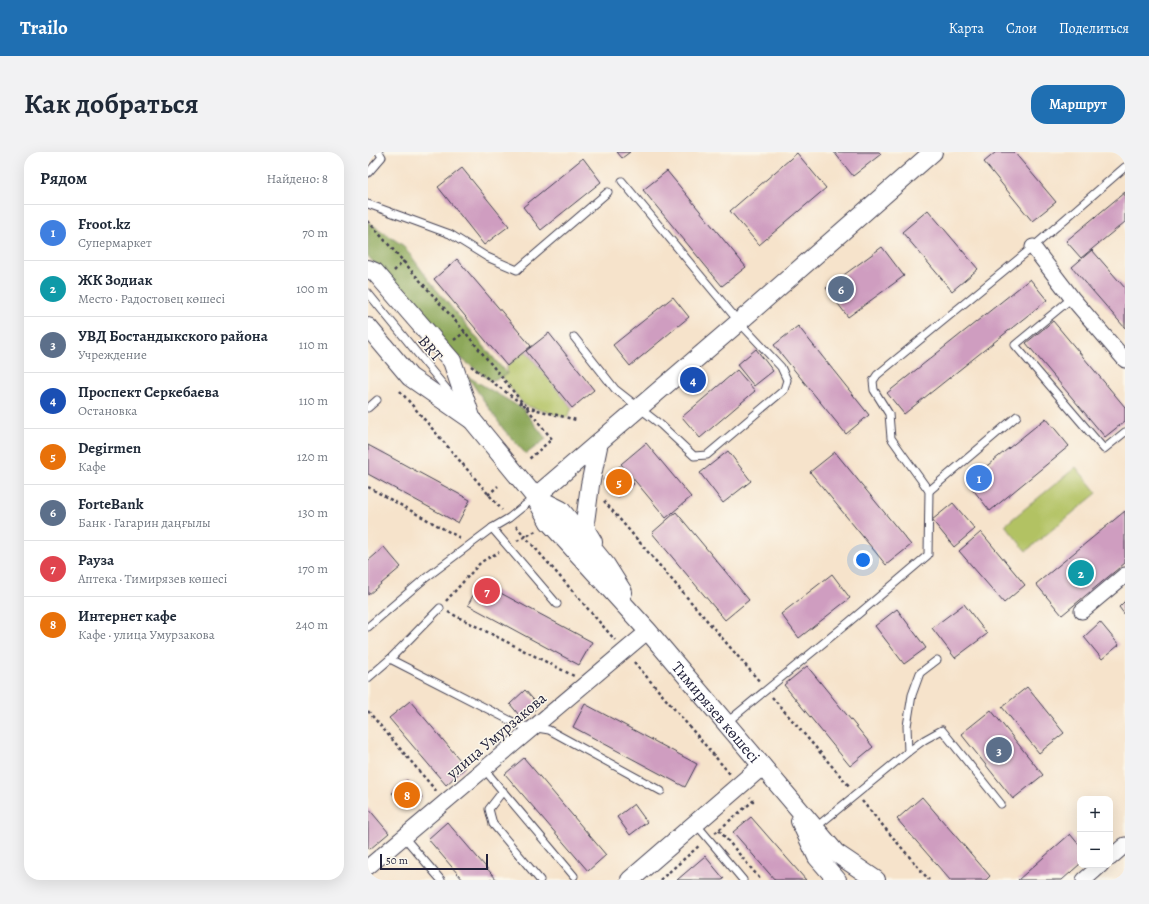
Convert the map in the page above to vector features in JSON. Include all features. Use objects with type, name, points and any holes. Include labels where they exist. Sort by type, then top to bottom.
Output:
[{"type":"street","points":[[535,497],[739,322],[933,152]]},
{"type":"street","points":[[1032,247],[1072,298],[1125,360]]},
{"type":"street","name":"Тимирязев көшесі","points":[[368,269],[375,272],[452,361],[472,420]]},
{"type":"street","name":"Тимирязев көшесі","points":[[368,327],[410,377],[472,420],[535,497],[548,522],[646,629],[814,828],[836,853],[876,880]]},
{"type":"street","points":[[599,442],[584,522],[587,532],[606,565]]},
{"type":"street","name":"Тимирязев көшесі","points":[[535,497],[561,510],[606,565],[646,629]]},
{"type":"street","points":[[1082,611],[1125,574]]},
{"type":"street","name":"улица Умурзакова","points":[[368,867],[624,651],[646,629]]},
{"type":"street","points":[[630,880],[762,766]]},
{"type":"street","name":"Тимирязев көшесі","points":[[787,796],[818,857],[837,880]]},
{"type":"street","points":[[1113,855],[1125,845]]},
{"type":"street","points":[[1084,880],[1098,868]]},
{"type":"lane","points":[[368,173],[382,157],[379,152]]},
{"type":"lane","points":[[726,724],[928,555],[929,491],[891,438],[889,414],[874,390],[873,381],[877,375],[1032,247],[1125,167]]},
{"type":"lane","points":[[574,338],[615,389],[661,425],[694,456],[707,455],[784,390],[787,380],[781,367],[739,322],[622,181]]},
{"type":"lane","points":[[368,204],[450,234],[487,257],[517,270],[608,192]]},
{"type":"lane","name":"BRT","points":[[368,293],[472,420]]},
{"type":"lane","points":[[1072,298],[1015,345],[1104,449],[1125,432]]},
{"type":"lane","points":[[368,408],[377,400]]},
{"type":"lane","points":[[929,491],[1017,416]]},
{"type":"lane","points":[[368,627],[423,580],[535,497]]},
{"type":"lane","points":[[492,528],[557,604]]},
{"type":"lane","points":[[368,678],[390,659],[440,608]]},
{"type":"lane","points":[[390,659],[520,725],[549,730],[661,791]]},
{"type":"lane","points":[[908,752],[907,726],[912,695],[920,673],[937,660]]},
{"type":"lane","points":[[814,828],[908,752],[924,740],[942,730],[1001,804]]},
{"type":"lane","points":[[484,768],[574,876]]},
{"type":"lane","points":[[503,790],[489,809],[493,824],[540,880]]},
{"type":"lane","points":[[696,824],[743,880]]},
{"type":"lane","points":[[404,837],[441,880]]},
{"type":"lane","points":[[836,853],[854,875]]},
{"type":"path","points":[[368,221],[465,332],[552,439],[529,459]]},
{"type":"path","points":[[468,364],[526,407],[576,420]]},
{"type":"path","points":[[398,388],[488,495],[753,801]]},
{"type":"path","points":[[488,495],[498,486]]},
{"type":"path","points":[[368,487],[471,544]]},
{"type":"path","points":[[536,531],[524,536],[481,562],[440,608],[587,682]]},
{"type":"path","points":[[368,710],[445,802]]},
{"type":"path","points":[[719,830],[761,880]]},
{"type":"green space","points":[[368,222],[404,246],[431,283],[507,374],[491,381],[446,347],[368,256]]},
{"type":"green space","points":[[526,351],[572,408],[567,418],[524,405],[502,377],[507,374],[507,366]]},
{"type":"green space","points":[[467,376],[523,409],[546,439],[526,454],[504,430]]},
{"type":"green space","points":[[1076,467],[1097,493],[1026,551],[1005,525]]},
{"type":"building","points":[[617,152],[630,152],[622,158]]},
{"type":"building","points":[[834,152],[879,152],[881,154],[853,176]]},
{"type":"building","points":[[996,152],[1014,152],[1056,202],[1032,221],[984,162]]},
{"type":"building","points":[[797,153],[826,188],[759,245],[730,211]]},
{"type":"building","points":[[583,158],[601,182],[541,230],[523,207]]},
{"type":"building","points":[[462,168],[509,226],[484,245],[438,187]]},
{"type":"building","points":[[667,171],[746,267],[722,286],[643,190]]},
{"type":"building","points":[[1125,192],[1125,222],[1081,258],[1066,241]]},
{"type":"building","points":[[928,210],[978,269],[952,291],[902,232]]},
{"type":"building","points":[[882,247],[904,276],[848,317],[826,288]]},
{"type":"building","points":[[1092,250],[1125,288],[1125,328],[1072,267]]},
{"type":"building","points":[[457,259],[531,346],[507,366],[434,279]]},
{"type":"building","points":[[1030,279],[1047,300],[904,414],[887,393]]},
{"type":"building","points":[[673,297],[689,317],[630,366],[613,345]]},
{"type":"building","points":[[1053,321],[1125,407],[1125,421],[1105,437],[1026,343]]},
{"type":"building","points":[[798,326],[869,415],[846,434],[774,345]]},
{"type":"building","points":[[549,333],[594,390],[572,408],[526,351]]},
{"type":"building","points":[[756,349],[773,371],[754,386],[737,365]]},
{"type":"building","points":[[737,370],[755,391],[700,438],[682,417]]},
{"type":"building","points":[[1046,418],[1069,446],[990,511],[967,482]]},
{"type":"building","points":[[646,443],[691,497],[666,518],[621,464]]},
{"type":"building","points":[[368,445],[470,500],[458,523],[368,474]]},
{"type":"building","points":[[728,451],[751,481],[723,503],[700,473]]},
{"type":"building","points":[[835,452],[911,545],[886,565],[810,472]]},
{"type":"building","points":[[620,466],[634,484],[618,497],[603,480]]},
{"type":"building","points":[[953,503],[975,529],[954,547],[932,520]]},
{"type":"building","points":[[1125,511],[1125,563],[1062,615],[1036,584]]},
{"type":"building","points":[[676,512],[749,600],[725,620],[652,533]]},
{"type":"building","points":[[981,532],[1025,585],[1004,603],[959,551]]},
{"type":"building","points":[[384,547],[401,567],[368,595],[368,561]]},
{"type":"building","points":[[832,574],[850,598],[799,638],[781,614]]},
{"type":"building","points":[[480,582],[592,642],[579,665],[468,605]]},
{"type":"building","points":[[1125,601],[1125,615],[1119,607]]},
{"type":"building","points":[[964,604],[987,634],[955,658],[932,628]]},
{"type":"building","points":[[897,609],[926,648],[904,664],[875,626]]},
{"type":"building","points":[[1100,622],[1119,645],[1102,659],[1084,637]]},
{"type":"building","points":[[807,666],[873,747],[850,766],[784,685]]},
{"type":"building","points":[[1027,687],[1064,733],[1039,753],[1002,707]]},
{"type":"building","points":[[525,690],[539,706],[523,720],[510,704]]},
{"type":"building","points":[[410,701],[466,767],[446,785],[389,718]]},
{"type":"building","points":[[585,704],[697,764],[685,787],[573,727]]},
{"type":"building","points":[[991,710],[1043,775],[1013,799],[961,734]]},
{"type":"building","points":[[524,758],[606,855],[588,871],[505,774]]},
{"type":"building","points":[[407,780],[422,797],[407,810],[392,793]]},
{"type":"building","points":[[922,797],[990,876],[986,880],[950,880],[897,819]]},
{"type":"building","points":[[634,804],[647,822],[630,835],[617,817]]},
{"type":"building","points":[[368,808],[389,833],[370,849],[368,848]]},
{"type":"building","points":[[751,817],[806,880],[775,880],[733,832]]},
{"type":"building","points":[[447,822],[497,880],[463,880],[428,839]]},
{"type":"building","points":[[1070,834],[1077,842],[1077,867],[1062,880],[1018,880]]},
{"type":"building","points":[[705,856],[724,879],[677,880]]},
{"type":"place","name":"ForteBank","points":[[841,289]]},
{"type":"place","name":"Проспект Серкебаева","points":[[693,380]]},
{"type":"place","name":"Froot.kz","points":[[979,478]]},
{"type":"place","name":"Degirmen","points":[[619,482]]},
{"type":"place","name":"ЖК Зодиак","points":[[1081,573]]},
{"type":"place","name":"Рауза","points":[[487,591]]},
{"type":"place","name":"УВД Бостандыкского района","points":[[999,750]]},
{"type":"place","name":"Интернет кафе","points":[[407,795]]}]
